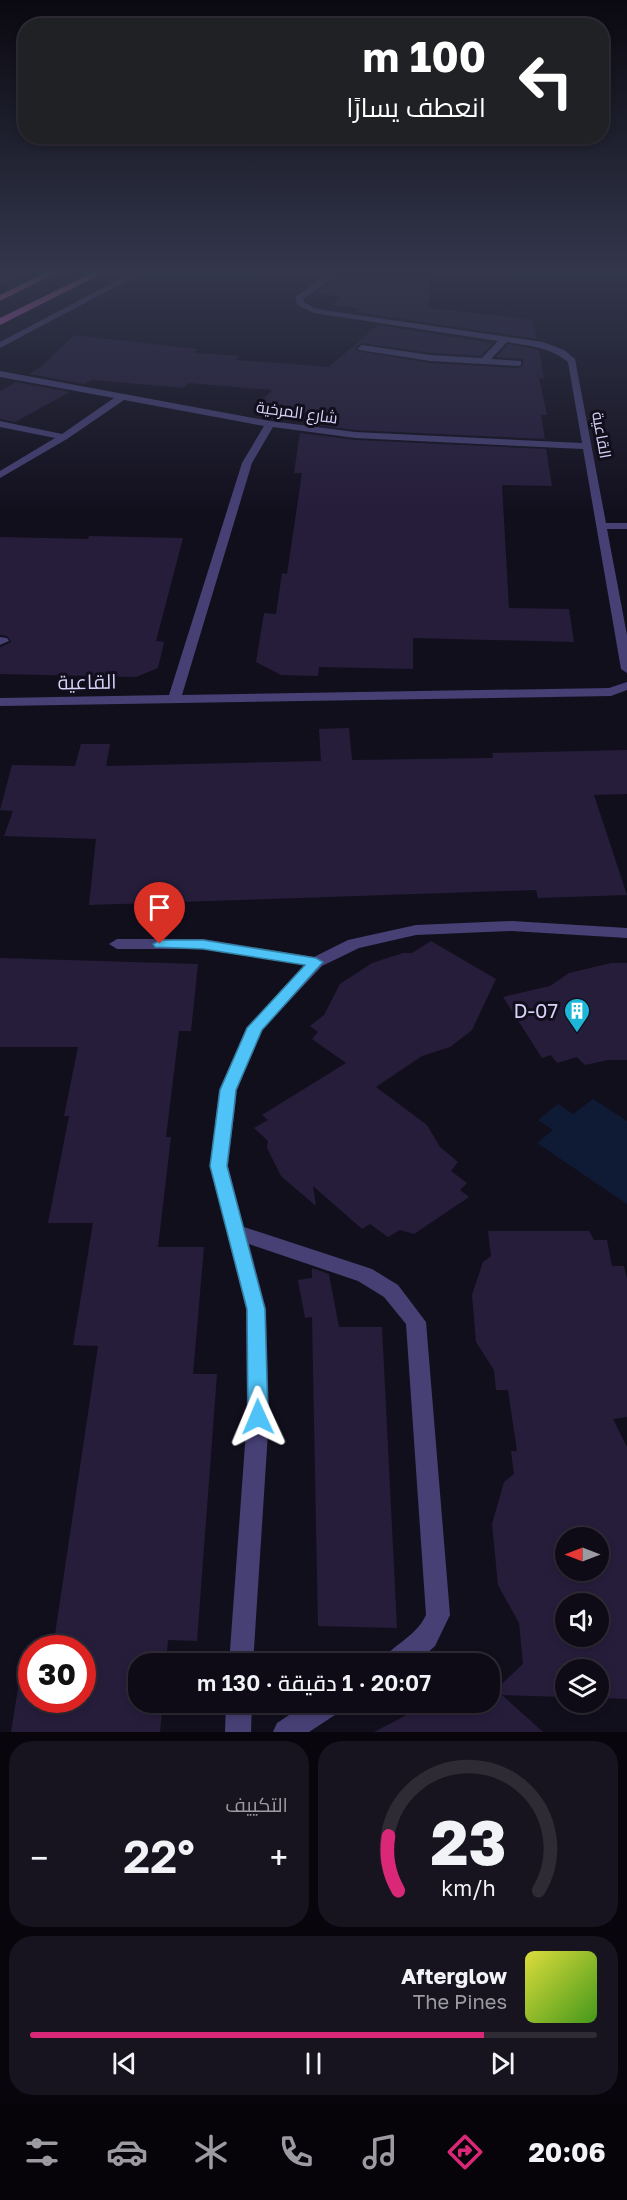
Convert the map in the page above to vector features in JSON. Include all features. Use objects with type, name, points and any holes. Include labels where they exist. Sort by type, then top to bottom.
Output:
[{"type":"street","points":[[381,351],[430,358],[518,363]]},
{"type":"street","points":[[484,361],[494,351]]},
{"type":"street","name":"القاعية","points":[[558,351],[572,361],[627,669]]},
{"type":"street","name":"شارع المرخية","points":[[2,373],[270,424],[379,437],[586,446]]},
{"type":"street","points":[[0,475],[64,437],[122,397]]},
{"type":"street","points":[[0,424],[64,437]]},
{"type":"street","points":[[174,700],[247,464],[270,424]]},
{"type":"street","points":[[602,526],[627,526]]},
{"type":"street","name":"القاعية","points":[[0,702],[611,692],[627,686]]},
{"type":"street","points":[[242,1653],[258,1417],[256,1309],[219,1166],[228,1090],[255,1028],[316,962],[354,944],[416,930],[512,926],[627,933]]},
{"type":"street","points":[[117,944],[203,944],[316,962]]},
{"type":"street","points":[[234,1231],[365,1275],[390,1291],[416,1322],[438,1615],[432,1633],[410,1653]]},
{"type":"street","points":[[238,1732],[239,1713]]},
{"type":"street","points":[[286,1732],[315,1713]]},
{"type":"water","points":[[593,1099],[627,1121],[627,1204],[537,1143],[553,1130],[538,1120],[558,1104],[573,1114]]},
{"type":"building","points":[[58,351],[196,351],[194,353],[239,356],[236,360],[329,367],[348,351],[357,351],[430,363],[518,368],[523,366],[523,359],[496,357],[502,351],[539,351],[544,379],[539,378],[547,415],[541,415],[545,439],[355,430],[303,423],[311,414],[255,407],[272,390],[188,383],[184,388],[92,380],[84,384],[29,374],[41,367]]},
{"type":"building","points":[[415,351],[486,351],[481,356]]},
{"type":"building","points":[[16,382],[70,392],[15,422],[0,419],[0,391]]},
{"type":"building","points":[[300,433],[355,440],[546,449],[552,486],[502,485],[509,608],[569,609],[574,642],[413,638],[413,669],[319,667],[318,676],[281,675],[256,662],[264,613],[276,614],[282,573],[287,574],[302,473],[294,473]]},
{"type":"building","points":[[89,536],[183,538],[156,641],[164,642],[158,668],[136,677],[0,674],[0,647],[11,642],[7,636],[0,635],[0,537],[88,539]]},
{"type":"building","points":[[349,728],[352,760],[493,758],[492,753],[627,750],[627,794],[594,795],[627,895],[538,898],[536,890],[89,905],[96,839],[4,836],[13,811],[0,810],[12,765],[75,766],[81,744],[110,744],[106,766],[321,761],[319,729]]},
{"type":"building","points":[[431,941],[496,979],[472,1030],[450,1047],[422,1056],[376,1087],[427,1125],[440,1147],[458,1162],[451,1171],[467,1183],[460,1190],[469,1197],[414,1234],[400,1230],[388,1237],[370,1224],[362,1229],[313,1186],[316,1206],[281,1176],[267,1148],[268,1141],[254,1128],[268,1120],[262,1115],[346,1063],[312,1039],[318,1032],[310,1026],[324,1015],[340,984],[372,963],[403,953],[412,953]]},
{"type":"building","points":[[0,958],[198,964],[191,1031],[179,1031],[166,1137],[171,1137],[158,1247],[204,1247],[193,1374],[217,1374],[197,1641],[168,1640],[167,1653],[128,1653],[128,1713],[162,1713],[160,1732],[11,1732],[18,1689],[18,1713],[96,1713],[96,1635],[55,1635],[98,1346],[73,1345],[93,1223],[48,1223],[69,1116],[64,1116],[78,1047],[0,1047]]},
{"type":"building","name":"D-07","points":[[611,963],[627,963],[627,1060],[608,1060],[585,1065],[577,1057],[557,1063],[551,1055],[542,1058],[503,997],[550,986],[569,973]]},
{"type":"building","points":[[488,1231],[589,1231],[594,1240],[607,1240],[612,1266],[624,1266],[627,1279],[627,1417],[613,1419],[627,1447],[627,1699],[609,1698],[609,1659],[555,1659],[555,1697],[502,1695],[543,1732],[374,1732],[411,1713],[500,1713],[500,1686],[523,1664],[519,1623],[498,1585],[492,1524],[504,1482],[514,1474],[511,1451],[517,1451],[508,1390],[496,1390],[494,1370],[476,1342],[472,1295],[483,1262],[491,1256]]},
{"type":"building","points":[[312,1268],[329,1274],[339,1327],[382,1327],[397,1628],[318,1626],[312,1317],[305,1318],[298,1280],[312,1278]]},
{"type":"place","name":"D-07","points":[[577,1034]]},
{"type":"route","points":[[160,944],[203,944],[316,962],[255,1028],[228,1090],[219,1166],[256,1309],[258,1417]]}]
